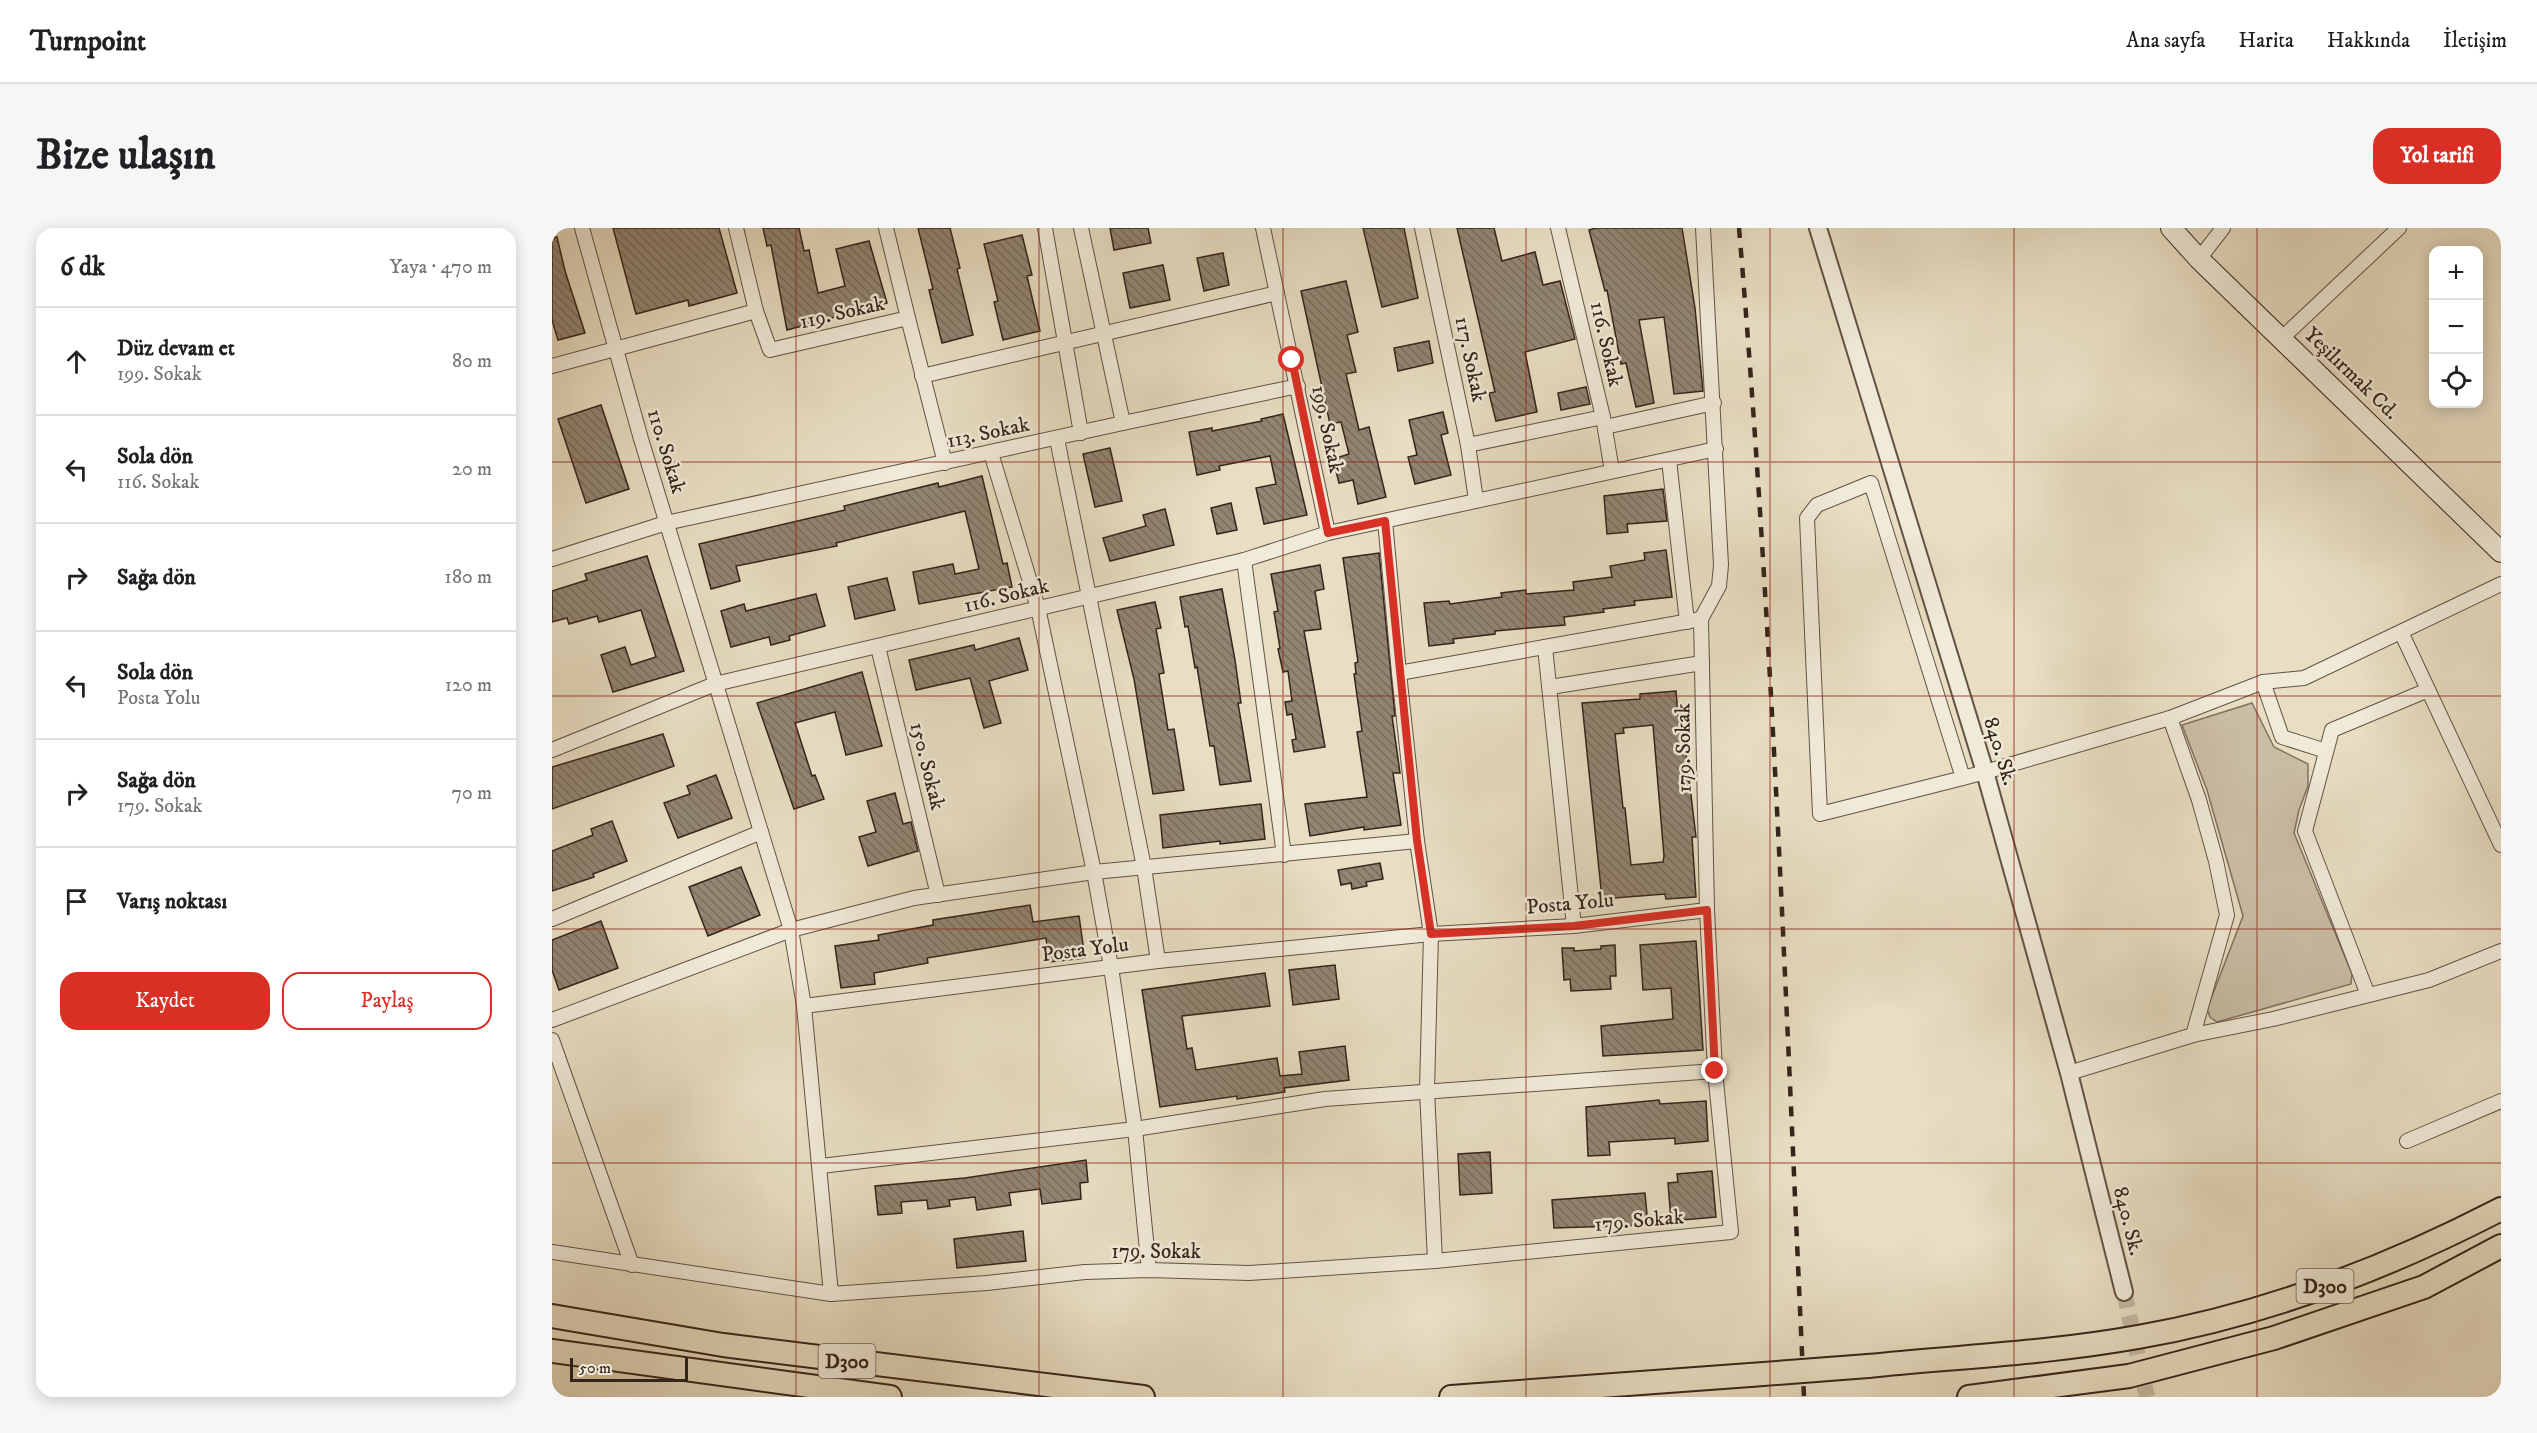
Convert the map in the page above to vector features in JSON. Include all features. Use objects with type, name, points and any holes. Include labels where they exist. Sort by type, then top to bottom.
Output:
[{"type":"highway","name":"D300","points":[[1451,1397],[1868,1366],[2099,1344],[2226,1319],[2348,1279],[2466,1228],[2501,1209]]},
{"type":"highway","name":"D300","points":[[1969,1397],[2129,1376],[2274,1338],[2424,1287],[2501,1246]]},
{"type":"highway","name":"D300","points":[[552,1316],[723,1345],[1143,1397]]},
{"type":"highway","name":"D300","points":[[552,1351],[890,1397]]},
{"type":"main road","name":"Yeşilırmak Cd.","points":[[2171,228],[2199,259],[2498,541]]},
{"type":"street","name":"110. Sokak","points":[[582,228],[615,349],[715,684]]},
{"type":"street","points":[[552,366],[756,311],[736,228]]},
{"type":"street","name":"119. Sokak","points":[[756,311],[770,350],[908,318],[886,228]]},
{"type":"street","points":[[1045,228],[1081,433]]},
{"type":"street","points":[[1081,228],[1122,423]]},
{"type":"street","name":"199. Sokak","points":[[1263,228],[1328,533]]},
{"type":"street","name":"117. Sokak","points":[[1422,228],[1468,445],[1476,500]]},
{"type":"street","name":"116. Sokak","points":[[1558,228],[1604,422],[1612,471]]},
{"type":"street","name":"179. Sokak","points":[[552,1252],[831,1294],[1085,1272],[1149,1270],[1249,1273],[1435,1261],[1731,1233],[1715,1071],[1707,910],[1702,663],[1694,621],[1719,586],[1721,565],[1703,228]]},
{"type":"street","name":"840. Sk.","points":[[1818,228],[1985,772],[2069,1072],[2124,1292]]},
{"type":"street","points":[[2199,259],[2223,228]]},
{"type":"street","points":[[2282,338],[2399,228]]},
{"type":"street","points":[[922,376],[1277,293]]},
{"type":"street","points":[[908,318],[945,463]]},
{"type":"street","name":"113. Sokak","points":[[552,559],[666,523],[1298,386]]},
{"type":"street","points":[[1468,445],[1714,403]]},
{"type":"street","points":[[1057,439],[1144,867],[1158,961]]},
{"type":"street","name":"116. Sokak","points":[[552,750],[715,684],[1244,560],[1328,533],[1716,449]]},
{"type":"street","points":[[991,453],[1038,608],[1094,872],[1112,967],[1135,1129],[1149,1270]]},
{"type":"street","points":[[1399,673],[1694,621],[1669,460]]},
{"type":"street","points":[[1963,778],[1871,483],[1817,505],[1807,518],[1820,814],[1963,778],[1985,772],[2170,718],[2263,682],[2304,678],[2501,584]]},
{"type":"street","points":[[1385,521],[1417,840],[1431,934],[1428,1090],[1435,1261]]},
{"type":"street","points":[[1244,560],[1284,855]]},
{"type":"street","points":[[2401,632],[2501,845]]},
{"type":"street","name":"150. Sokak","points":[[878,647],[938,895]]},
{"type":"street","points":[[1545,647],[1574,926]]},
{"type":"street","points":[[1550,687],[1702,663]]},
{"type":"street","points":[[2263,682],[2283,737],[2326,751]]},
{"type":"street","points":[[715,684],[791,930],[804,1006],[831,1294]]},
{"type":"street","points":[[2368,995],[2305,831],[2332,730],[2428,690]]},
{"type":"street","points":[[2170,718],[2199,800],[2216,861],[2227,915],[2193,1035]]},
{"type":"street","points":[[552,920],[761,832]]},
{"type":"street","points":[[552,1020],[791,930],[914,898],[1094,872],[1284,855],[1417,840]]},
{"type":"street","name":"Posta Yolu","points":[[804,1006],[1158,961],[1431,934],[1574,926],[1707,910]]},
{"type":"street","points":[[2069,1072],[2193,1035],[2273,1019],[2429,980],[2501,951]]},
{"type":"street","points":[[552,1040],[632,1265]]},
{"type":"street","points":[[820,1166],[1135,1129],[1325,1099],[1715,1071]]},
{"type":"street","points":[[2407,1141],[2501,1101]]},
{"type":"shaded area","points":[[2252,703],[2274,747],[2308,764],[2308,786],[2294,833],[2352,974],[2351,984],[2217,1022],[2210,1017],[2207,1009],[2243,916],[2207,790],[2182,725]]},
{"type":"building","points":[[613,228],[719,228],[737,293],[689,306],[688,300],[636,314]]},
{"type":"building","points":[[763,228],[799,228],[804,251],[809,250],[818,293],[845,286],[836,249],[869,241],[887,303],[787,330],[771,245],[767,246]]},
{"type":"building","points":[[918,228],[950,228],[973,335],[942,343],[929,290],[933,289]]},
{"type":"building","points":[[1110,228],[1148,228],[1151,243],[1114,250]]},
{"type":"building","points":[[1363,228],[1404,228],[1418,298],[1382,307]]},
{"type":"building","points":[[1457,228],[1494,228],[1502,261],[1535,252],[1543,285],[1560,281],[1575,339],[1525,352],[1537,412],[1496,421],[1489,393],[1495,392]]},
{"type":"building","points":[[1596,228],[1682,228],[1695,308],[1703,391],[1674,394],[1664,317],[1639,320],[1654,403],[1636,407],[1626,363],[1621,364],[1607,290],[1605,291],[1589,230]]},
{"type":"building","points":[[1022,235],[1032,275],[1027,276],[1040,331],[1003,340],[994,302],[998,301],[984,244]]},
{"type":"building","points":[[557,237],[565,271],[585,333],[558,340],[552,320],[552,238]]},
{"type":"building","points":[[1223,253],[1229,285],[1204,291],[1197,258]]},
{"type":"building","points":[[1163,265],[1170,300],[1130,308],[1123,273]]},
{"type":"building","points":[[1346,281],[1358,332],[1347,335],[1356,372],[1346,374],[1359,430],[1369,427],[1386,497],[1358,504],[1353,480],[1339,483],[1333,459],[1349,454],[1341,422],[1330,424],[1301,291]]},
{"type":"building","points":[[1429,341],[1433,363],[1398,371],[1394,348]]},
{"type":"building","points":[[1586,387],[1590,404],[1561,410],[1558,393]]},
{"type":"building","points":[[601,405],[629,489],[586,503],[558,419]]},
{"type":"building","points":[[1443,412],[1448,433],[1441,435],[1451,475],[1415,484],[1408,457],[1417,455],[1409,420]]},
{"type":"building","points":[[1283,414],[1307,515],[1264,524],[1256,488],[1276,484],[1270,456],[1219,466],[1220,470],[1197,475],[1189,432],[1212,428],[1212,431],[1262,421],[1261,419]]},
{"type":"building","points":[[1110,448],[1122,501],[1095,507],[1083,454]]},
{"type":"building","points":[[982,476],[1003,564],[1007,563],[1012,587],[919,604],[913,572],[953,564],[955,574],[979,569],[965,511],[836,543],[837,546],[736,566],[740,581],[711,589],[699,544],[845,510],[844,506],[938,483],[939,487]]},
{"type":"building","points":[[1663,489],[1667,521],[1627,524],[1628,532],[1607,534],[1604,496]]},
{"type":"building","points":[[1231,503],[1237,530],[1217,534],[1211,508]]},
{"type":"building","points":[[1165,509],[1174,545],[1110,561],[1103,538],[1146,526],[1143,515]]},
{"type":"building","points":[[1666,550],[1672,597],[1634,601],[1635,605],[1564,617],[1565,625],[1495,631],[1495,634],[1453,639],[1454,643],[1429,646],[1424,603],[1449,601],[1450,604],[1502,597],[1501,593],[1526,590],[1526,594],[1574,590],[1573,582],[1612,577],[1610,566],[1645,560],[1644,553]]},
{"type":"building","points":[[1379,553],[1395,716],[1392,716],[1400,773],[1393,773],[1401,825],[1364,830],[1364,827],[1310,836],[1305,804],[1367,797],[1357,732],[1362,731],[1354,674],[1356,674],[1355,663],[1358,662],[1343,558]]},
{"type":"building","points":[[647,556],[684,671],[613,692],[601,655],[625,647],[631,665],[656,657],[641,610],[599,622],[597,616],[569,624],[567,618],[552,622],[552,591],[587,580],[585,574]]},
{"type":"building","points":[[1320,565],[1324,589],[1315,591],[1321,629],[1304,631],[1325,747],[1294,752],[1292,740],[1296,739],[1292,714],[1287,715],[1285,702],[1292,701],[1288,671],[1283,672],[1278,649],[1280,648],[1274,612],[1278,611],[1271,574]]},
{"type":"building","points":[[887,578],[895,610],[855,619],[848,587]]},
{"type":"building","points":[[1222,589],[1235,660],[1241,703],[1238,703],[1251,781],[1220,785],[1214,746],[1210,746],[1197,667],[1195,668],[1188,626],[1185,627],[1180,597]]},
{"type":"building","points":[[816,594],[825,626],[789,636],[790,640],[771,645],[769,637],[731,647],[721,611],[744,604],[746,611]]},
{"type":"building","points":[[1155,602],[1161,628],[1156,629],[1164,673],[1159,674],[1168,730],[1174,729],[1184,790],[1153,794],[1134,679],[1117,610]]},
{"type":"building","points":[[1019,638],[1028,670],[989,681],[1001,723],[984,728],[970,678],[916,690],[909,660],[974,645],[975,650]]},
{"type":"building","points":[[862,672],[882,746],[846,755],[835,712],[795,723],[812,776],[815,775],[824,799],[794,809],[757,703]]},
{"type":"building","points":[[1676,691],[1680,738],[1684,737],[1696,837],[1692,837],[1696,897],[1666,899],[1665,894],[1602,899],[1582,703],[1640,699],[1640,694]],"holes":[[[1653,725],[1663,862],[1631,865],[1615,734],[1624,733],[1623,728]]]},
{"type":"building","points":[[663,734],[674,766],[552,809],[552,767]]},
{"type":"building","points":[[716,775],[732,818],[678,838],[664,803],[690,794],[687,786]]},
{"type":"building","points":[[895,793],[903,824],[911,822],[918,851],[868,866],[859,837],[876,832],[867,801]]},
{"type":"building","points":[[1261,804],[1265,839],[1220,844],[1220,841],[1163,848],[1160,815]]},
{"type":"building","points":[[612,821],[627,861],[593,874],[594,877],[552,891],[552,851],[593,835],[591,829]]},
{"type":"building","points":[[1380,863],[1383,879],[1366,882],[1367,886],[1352,889],[1351,883],[1341,885],[1338,870]]},
{"type":"building","points":[[741,867],[760,915],[708,936],[689,887]]},
{"type":"building","points":[[1030,905],[1033,922],[1079,916],[1085,958],[1049,962],[1046,938],[927,958],[928,963],[874,973],[875,984],[841,988],[835,946],[879,940],[878,935],[933,925],[933,920]]},
{"type":"building","points":[[601,921],[618,968],[559,990],[552,970],[552,940]]},
{"type":"building","points":[[1696,941],[1703,1050],[1603,1056],[1601,1026],[1673,1019],[1671,988],[1643,990],[1640,945]]},
{"type":"building","points":[[1615,945],[1616,976],[1610,976],[1611,989],[1571,991],[1570,979],[1564,980],[1562,948],[1574,948],[1574,951],[1601,949],[1601,946]]},
{"type":"building","points":[[1335,965],[1339,999],[1293,1005],[1289,970]]},
{"type":"building","points":[[1265,973],[1270,1006],[1182,1016],[1187,1049],[1192,1048],[1196,1070],[1277,1058],[1280,1076],[1302,1074],[1299,1052],[1345,1046],[1349,1080],[1284,1088],[1285,1092],[1237,1099],[1237,1096],[1160,1107],[1142,990]]},
{"type":"building","points":[[1659,1100],[1660,1104],[1706,1101],[1708,1141],[1675,1144],[1675,1138],[1609,1142],[1610,1155],[1588,1156],[1586,1107]]},
{"type":"building","points":[[1490,1152],[1492,1193],[1460,1195],[1458,1154]]},
{"type":"building","points":[[1086,1160],[1088,1182],[1080,1183],[1081,1199],[1042,1204],[1040,1189],[1009,1193],[1011,1205],[977,1210],[975,1197],[949,1200],[950,1206],[928,1209],[927,1200],[901,1202],[902,1213],[878,1215],[875,1186],[965,1178]]},
{"type":"building","points":[[1712,1171],[1716,1217],[1671,1221],[1668,1183],[1678,1182],[1677,1174]]},
{"type":"building","points":[[1645,1193],[1648,1225],[1554,1228],[1552,1200]]},
{"type":"building","points":[[1023,1231],[1026,1261],[957,1268],[954,1239]]},
{"type":"tunnel","points":[[2124,1292],[2147,1397]]},
{"type":"railway","points":[[1739,228],[1761,520],[1804,1397]]},
{"type":"route","points":[[1292,360],[1328,533],[1385,521],[1417,840],[1431,934],[1574,926],[1707,910],[1715,1071]]}]
